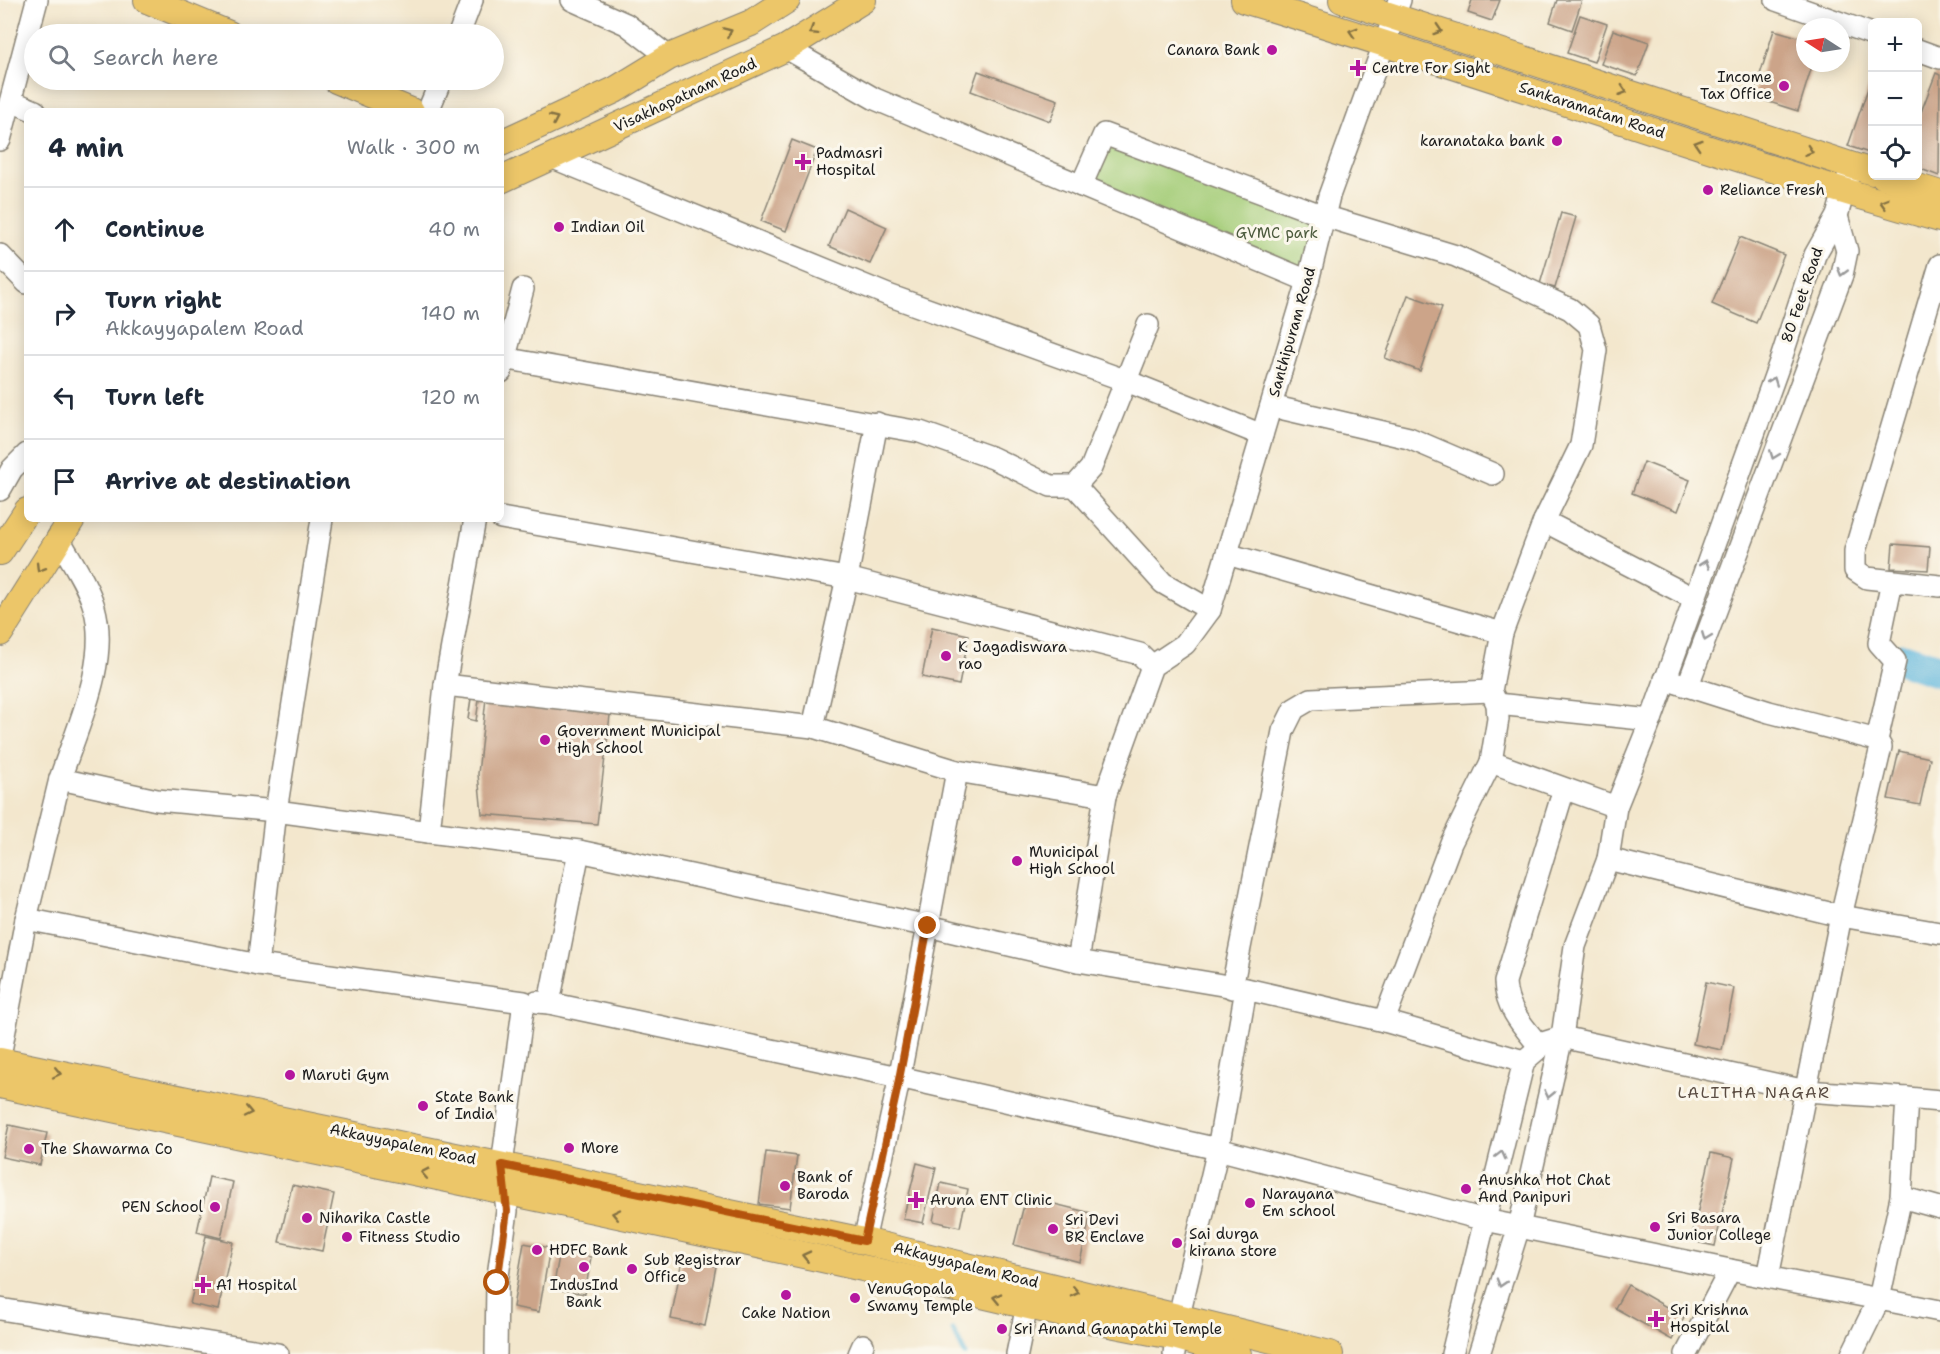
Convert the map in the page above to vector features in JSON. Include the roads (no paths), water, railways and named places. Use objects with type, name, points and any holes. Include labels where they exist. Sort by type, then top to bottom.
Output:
[{"type":"main road","points":[[147,0],[205,24]]},
{"type":"main road","points":[[504,142],[615,90],[669,57],[751,22],[787,0]]},
{"type":"main road","name":"Visakhapatnam Road","points":[[504,179],[786,48],[862,0]]},
{"type":"main road","name":"Sankaramatam Road","points":[[1244,0],[1385,42],[1840,204],[1940,219]]},
{"type":"main road","name":"Sankaramatam Road","points":[[1342,0],[1397,8],[1862,169]]},
{"type":"main road","points":[[360,90],[404,108]]},
{"type":"main road","points":[[1896,180],[1940,194]]},
{"type":"main road","points":[[0,552],[24,516]]},
{"type":"main road","points":[[0,633],[65,528]]},
{"type":"main road","name":"Akkayyapalem Road","points":[[0,1061],[504,1177],[864,1241],[1238,1354]]},
{"type":"main road","points":[[0,1085],[236,1136],[504,1177],[1027,1305],[1177,1336]]},
{"type":"main road","name":"Akkayyapalem Road","points":[[1177,1336],[1330,1354]]},
{"type":"street","points":[[31,24],[37,0]]},
{"type":"street","points":[[463,24],[472,0]]},
{"type":"street","points":[[572,0],[626,24],[669,57]]},
{"type":"street","points":[[1776,0],[1868,33]]},
{"type":"street","name":"Santhipuram Road","points":[[1152,666],[1185,644],[1210,610],[1308,280],[1324,216],[1397,8]]},
{"type":"street","points":[[786,48],[875,99],[1308,280]]},
{"type":"street","points":[[0,140],[24,50]]},
{"type":"street","points":[[1922,52],[1940,58]]},
{"type":"street","points":[[429,108],[437,90]]},
{"type":"street","points":[[11,101],[28,108]]},
{"type":"street","points":[[1081,186],[1104,134],[1324,216],[1456,256],[1570,309],[1589,325],[1596,350],[1581,445],[1544,522],[1502,633],[1494,698],[1498,719],[1491,762],[1451,843],[1383,1021]]},
{"type":"street","points":[[551,157],[888,295],[1124,380],[1262,435]]},
{"type":"street","points":[[1840,204],[1862,169]]},
{"type":"street","name":"80 Feet Road","points":[[1479,1354],[1519,1227],[1562,1037],[1575,946],[1608,860],[1616,807],[1651,720],[1781,358],[1815,255],[1840,204]]},
{"type":"street","name":"80 Feet Road","points":[[1688,685],[1842,275],[1847,251],[1840,204]]},
{"type":"street","points":[[0,255],[24,280]]},
{"type":"street","points":[[1940,265],[1855,551],[1855,570],[1867,578],[1940,585]]},
{"type":"street","points":[[504,358],[523,289]]},
{"type":"street","points":[[1075,486],[1091,468],[1124,380],[1148,325]]},
{"type":"street","points":[[504,365],[877,423],[920,432],[993,458],[1052,486],[1075,486],[1163,583],[1210,610]]},
{"type":"street","points":[[1271,406],[1409,438],[1492,474]]},
{"type":"street","points":[[813,727],[847,578],[877,423]]},
{"type":"street","points":[[3,481],[24,457]]},
{"type":"street","points":[[504,519],[847,578],[1140,654],[1152,666],[1105,796],[1078,961]]},
{"type":"street","points":[[258,965],[276,811],[322,522]]},
{"type":"street","points":[[429,832],[445,685],[474,522]]},
{"type":"street","points":[[1544,522],[1693,598]]},
{"type":"street","points":[[0,1056],[26,919],[60,779],[96,673],[99,635],[93,605],[65,528]]},
{"type":"street","points":[[1227,554],[1502,633]]},
{"type":"street","points":[[1768,1277],[1841,916],[1881,747],[1877,740],[1895,661],[1879,643],[1892,581]]},
{"type":"street","points":[[1665,679],[1769,712],[1877,740]]},
{"type":"street","points":[[445,685],[813,727],[957,771],[1105,796]]},
{"type":"street","points":[[1177,1336],[1218,1149],[1239,989],[1283,731],[1294,709],[1311,699],[1494,698],[1651,720]]},
{"type":"street","points":[[1491,762],[1616,807]]},
{"type":"street","points":[[864,1241],[899,1077],[957,771]]},
{"type":"street","points":[[60,779],[157,800],[276,811],[579,851],[928,926],[1078,961],[1239,989],[1532,1054]]},
{"type":"street","points":[[1532,1054],[1506,999],[1505,982],[1564,789]]},
{"type":"street","points":[[549,1003],[579,851]]},
{"type":"street","points":[[1608,860],[1841,916],[1940,933]]},
{"type":"street","points":[[26,919],[258,965],[524,1002],[549,1003],[899,1077],[1218,1149],[1485,1221],[1940,1311]]},
{"type":"street","points":[[497,1354],[497,1283],[507,1211],[504,1177],[524,1002]]},
{"type":"street","points":[[1452,1354],[1485,1221],[1532,1054],[1546,1042],[1562,1037],[1806,1091],[1940,1101]]},
{"type":"street","points":[[1852,1354],[1879,1299],[1901,1197],[1907,1098]]},
{"type":"street","points":[[1901,1197],[1940,1208]]},
{"type":"street","points":[[1686,1354],[1730,1270]]},
{"type":"street","points":[[1017,1354],[1027,1305]]},
{"type":"street","points":[[0,1309],[278,1354]]},
{"type":"waterway","points":[[1903,659],[1940,671]]},
{"type":"waterway","points":[[953,1330],[965,1354]]},
{"type":"place","name":"Canara Bank","points":[[1272,50]]},
{"type":"place","name":"Centre For Sight","points":[[1358,68]]},
{"type":"place","name":"Income Tax Office","points":[[1784,86]]},
{"type":"place","name":"karanataka bank","points":[[1557,141]]},
{"type":"place","name":"Padmasri Hospital","points":[[803,162]]},
{"type":"place","name":"Reliance Fresh","points":[[1708,190]]},
{"type":"place","name":"Indian Oil","points":[[559,227]]},
{"type":"place","name":"K Jagadiswara rao","points":[[946,656]]},
{"type":"place","name":"Government Municipal High School","points":[[545,740]]},
{"type":"place","name":"Municipal High School","points":[[1017,861]]},
{"type":"place","name":"Maruti Gym","points":[[290,1075]]},
{"type":"place","name":"State Bank of India","points":[[423,1106]]},
{"type":"place","name":"More","points":[[569,1148]]},
{"type":"place","name":"The Shawarma Co","points":[[29,1149]]},
{"type":"place","name":"Bank of Baroda","points":[[785,1186]]},
{"type":"place","name":"Anushka Hot Chat And Panipuri","points":[[1466,1189]]},
{"type":"place","name":"Aruna ENT Clinic","points":[[916,1200]]},
{"type":"place","name":"Narayana Em school","points":[[1250,1203]]},
{"type":"place","name":"PEN School","points":[[215,1207]]},
{"type":"place","name":"Niharika Castle","points":[[307,1218]]},
{"type":"place","name":"Sri Basara Junior College","points":[[1655,1227]]},
{"type":"place","name":"Sri Devi BR Enclave","points":[[1053,1229]]},
{"type":"place","name":"Fitness Studio","points":[[347,1237]]},
{"type":"place","name":"Sai durga kirana store","points":[[1177,1243]]},
{"type":"place","name":"HDFC Bank","points":[[537,1250]]},
{"type":"place","name":"IndusInd Bank","points":[[584,1267]]},
{"type":"place","name":"Sub Registrar Office","points":[[632,1269]]},
{"type":"place","name":"A1 Hospital","points":[[203,1285]]},
{"type":"place","name":"Cake Nation","points":[[786,1295]]},
{"type":"place","name":"VenuGopala Swamy Temple","points":[[855,1298]]},
{"type":"place","name":"Sri Krishna Hospital","points":[[1656,1319]]},
{"type":"place","name":"Sri Anand Ganapathi Temple","points":[[1002,1329]]},
{"type":"district","name":"LALITHA NAGAR","points":[[1754,1092]]},
{"type":"park label","name":"GVMC park","points":[[1277,233]]}]
